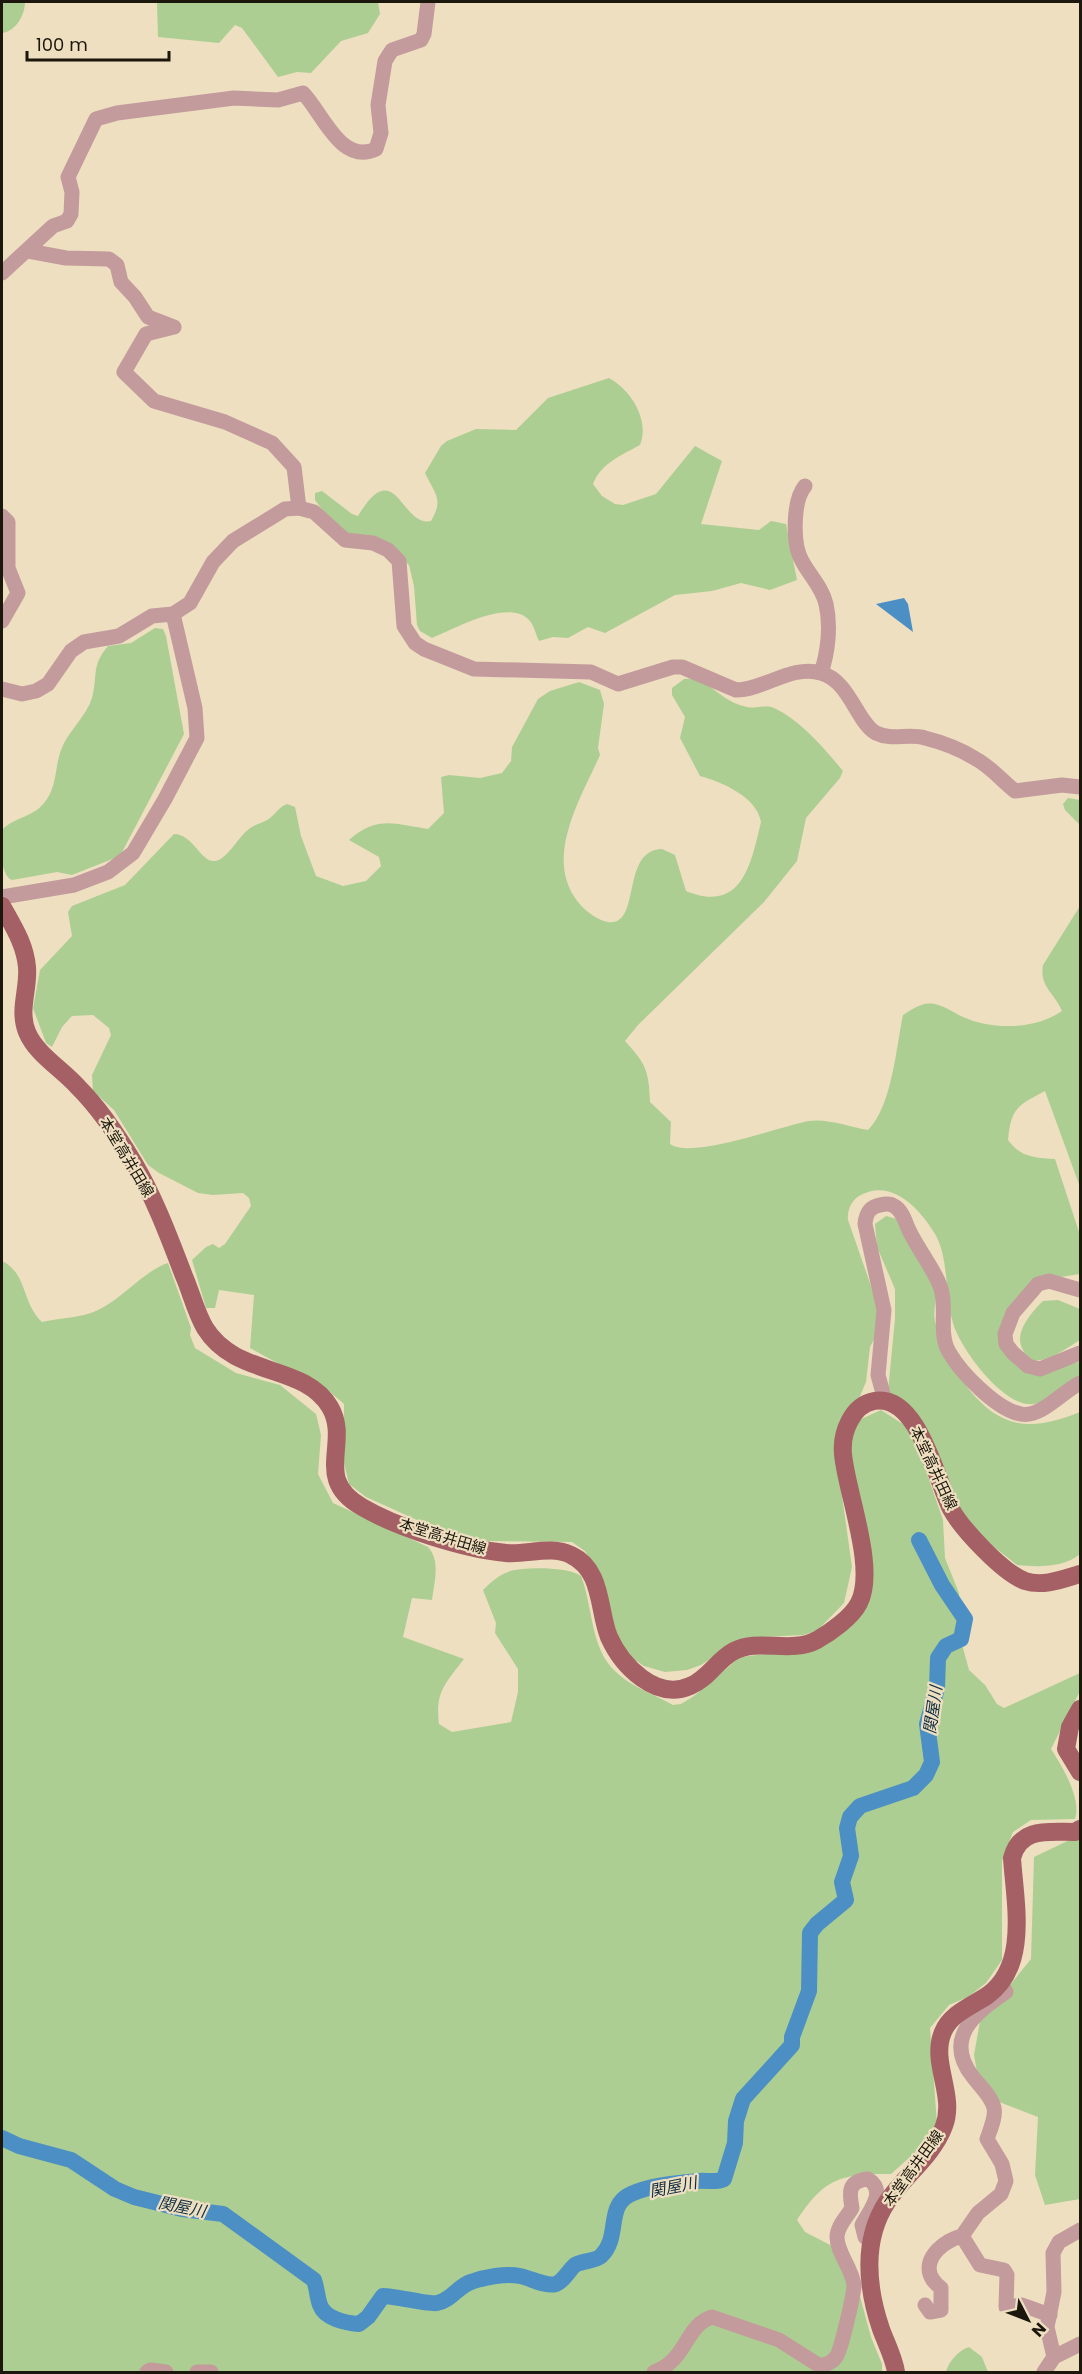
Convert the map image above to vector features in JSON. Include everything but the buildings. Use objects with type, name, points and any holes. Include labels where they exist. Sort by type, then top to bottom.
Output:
[{"type":"main road","name":"本堂高井田線","points":[[2,906],[22,942],[28,970],[23,1016],[30,1039],[92,1102],[133,1161],[154,1202],[204,1327],[219,1346],[233,1357],[307,1384],[318,1392],[330,1406],[337,1423],[333,1469],[337,1484],[356,1504],[376,1515],[474,1547],[509,1553],[561,1551],[575,1556],[589,1569],[608,1635],[623,1661],[640,1677],[657,1687],[674,1690],[686,1688],[703,1679],[736,1650],[758,1645],[804,1645],[816,1640],[852,1613],[863,1592],[863,1557],[859,1525],[842,1452],[845,1431],[853,1415],[864,1404],[885,1401],[911,1418],[920,1433],[951,1509],[962,1524],[1002,1566],[1024,1580],[1037,1583],[1051,1582],[1080,1574]]},
{"type":"main road","points":[[1080,1709],[1070,1727],[1066,1749],[1080,1772]]},
{"type":"main road","name":"本堂高井田線","points":[[896,2373],[872,2300],[869,2268],[871,2242],[885,2205],[926,2155],[944,2125],[948,2111],[939,2044],[944,2030],[953,2017],[1001,1983],[1014,1957],[1012,1858],[1015,1848],[1029,1834],[1075,1832],[1080,1829]]},
{"type":"street","points":[[2,273],[53,226],[67,221],[71,214],[72,192],[68,177],[96,119],[117,112],[234,98],[278,100],[303,93],[338,141],[360,152],[376,149],[381,133],[378,105],[385,61],[392,50],[421,40],[424,34],[428,2]]},
{"type":"street","points":[[28,251],[66,258],[109,259],[117,265],[121,282],[135,297],[148,317],[174,327],[146,334],[124,372],[154,401],[225,422],[272,443],[294,467],[299,508]]},
{"type":"street","points":[[805,486],[797,495],[795,537],[801,559],[816,580],[826,605],[826,656],[821,673]]},
{"type":"street","points":[[2,689],[22,694],[36,691],[48,684],[71,651],[84,642],[119,636],[152,616],[173,614],[190,603],[197,586],[213,562],[233,541],[285,509],[299,508],[314,512],[345,540],[373,543],[388,550],[399,561],[404,626],[415,643],[474,669],[591,672],[618,684],[673,667],[682,667],[736,690],[746,690],[796,672],[821,673],[850,695],[873,732],[890,738],[911,735],[927,738],[976,758],[1015,791],[1062,785],[1080,787]]},
{"type":"street","points":[[2,516],[8,522],[8,568],[18,593],[2,621]]},
{"type":"street","points":[[2,897],[74,885],[108,872],[133,853],[144,835],[196,738],[195,708],[173,614]]},
{"type":"street","points":[[885,1401],[878,1375],[884,1310],[865,1224],[867,1213],[875,1206],[885,1204],[894,1206],[902,1214],[914,1242],[942,1291],[945,1342],[962,1369],[976,1385],[1011,1411],[1032,1414],[1080,1383]]},
{"type":"street","points":[[1080,1290],[1049,1281],[1038,1284],[1013,1313],[1005,1334],[1006,1344],[1028,1366],[1040,1369],[1080,1353]]},
{"type":"street","points":[[925,2305],[930,2312],[941,2310],[941,2288],[934,2282],[930,2271],[933,2254],[949,2239],[962,2236],[978,2213],[1001,2194],[1006,2181],[1002,2164],[987,2139],[995,2111],[993,2102],[964,2066],[961,2054],[961,2040],[976,2013],[1006,1992],[1006,1987],[1001,1983]]},
{"type":"street","points":[[654,2373],[676,2360],[698,2324],[712,2317],[779,2340],[820,2366],[829,2364],[841,2349],[844,2325],[852,2303],[854,2286],[837,2236],[839,2227],[852,2208],[850,2190],[853,2183],[859,2180],[868,2179],[877,2189],[878,2196],[862,2225],[865,2236],[871,2242]]},
{"type":"street","points":[[1054,2357],[1047,2327],[1054,2292],[1053,2253],[1059,2242],[1080,2230]]},
{"type":"street","points":[[962,2236],[980,2265],[1004,2270],[1006,2307],[1022,2305],[1050,2315]]},
{"type":"street","points":[[1044,2373],[1054,2357],[1080,2344]]},
{"type":"street","points":[[147,2373],[150,2370],[166,2373]]},
{"type":"street","points":[[197,2373],[211,2373]]},
{"type":"green space","points":[[2,2],[25,2],[19,22],[12,29],[2,33]]},
{"type":"green space","points":[[157,2],[378,2],[380,14],[368,33],[341,41],[311,73],[297,72],[278,77],[242,28],[235,25],[219,43],[158,37]]},
{"type":"green space","points":[[609,378],[625,390],[631,398],[640,416],[642,435],[640,445],[613,460],[601,470],[593,484],[602,496],[615,504],[623,505],[656,494],[695,446],[722,461],[701,524],[759,530],[771,521],[786,524],[797,580],[770,590],[741,583],[712,591],[675,595],[605,633],[588,627],[568,638],[553,637],[539,641],[529,620],[520,614],[508,612],[481,617],[432,638],[420,631],[417,625],[414,586],[409,565],[383,543],[340,534],[315,500],[315,493],[322,491],[358,516],[371,498],[381,491],[390,492],[412,514],[421,520],[431,521],[437,507],[437,497],[425,473],[441,446],[447,441],[476,429],[516,430],[548,398]]},
{"type":"green space","points":[[155,628],[163,629],[166,636],[184,734],[120,856],[72,875],[57,872],[12,880],[3,866],[2,830],[7,825],[37,810],[47,799],[53,787],[61,750],[92,698],[99,659],[108,646],[131,643]]},
{"type":"green space","points":[[699,678],[734,703],[750,707],[771,707],[793,719],[812,736],[843,771],[840,778],[806,818],[797,861],[764,902],[638,1025],[625,1041],[645,1068],[650,1102],[671,1122],[670,1144],[681,1148],[716,1145],[816,1120],[868,1130],[883,1107],[888,1092],[903,1015],[916,1007],[929,1003],[935,1004],[974,1021],[1000,1026],[1039,1022],[1062,1011],[1045,984],[1042,973],[1043,965],[1080,906],[1080,1187],[1045,1091],[1017,1109],[1011,1121],[1008,1140],[1028,1156],[1055,1159],[1080,1235],[1080,1274],[1042,1280],[1012,1303],[1002,1324],[1032,1371],[1080,1362],[1080,1379],[1055,1396],[1035,1404],[1017,1401],[1005,1394],[972,1359],[957,1334],[951,1313],[943,1254],[929,1224],[913,1206],[893,1193],[882,1190],[871,1191],[859,1196],[850,1206],[848,1220],[880,1312],[877,1334],[870,1347],[866,1382],[836,1453],[852,1567],[844,1603],[817,1631],[803,1635],[743,1638],[701,1665],[687,1670],[665,1672],[644,1666],[626,1654],[617,1634],[600,1576],[585,1551],[572,1542],[481,1541],[428,1525],[366,1497],[349,1484],[344,1463],[344,1404],[330,1392],[250,1348],[254,1295],[219,1290],[215,1308],[206,1308],[192,1260],[206,1247],[213,1244],[219,1248],[225,1244],[251,1206],[249,1198],[243,1193],[213,1195],[198,1193],[148,1165],[114,1110],[93,1091],[92,1075],[111,1035],[109,1028],[93,1015],[72,1016],[62,1027],[52,1047],[46,1043],[33,1008],[40,970],[72,936],[68,912],[72,906],[125,885],[174,834],[186,838],[205,858],[215,861],[229,852],[249,829],[268,820],[287,804],[295,807],[301,836],[316,876],[343,886],[366,881],[381,866],[379,857],[349,840],[359,832],[378,824],[387,823],[428,829],[444,813],[441,777],[449,775],[480,778],[502,773],[511,761],[512,747],[538,699],[550,691],[579,682],[600,690],[604,704],[598,748],[600,755],[575,809],[565,847],[564,867],[568,885],[578,902],[600,919],[608,922],[618,920],[625,913],[635,874],[641,862],[649,853],[662,849],[675,855],[686,891],[705,896],[720,896],[732,890],[741,881],[753,854],[761,822],[753,805],[746,798],[718,782],[700,776],[680,738],[685,717],[672,695],[672,688],[684,679]]},
{"type":"green space","points":[[1068,798],[1080,800],[1080,825],[1065,810],[1063,804]]},
{"type":"green space","points":[[886,1216],[901,1220],[927,1265],[936,1285],[934,1316],[938,1334],[960,1378],[981,1403],[1005,1419],[1024,1424],[1053,1421],[1080,1412],[1080,1554],[1074,1559],[1050,1566],[1017,1565],[969,1527],[888,1391],[895,1319],[895,1289],[877,1247],[875,1224]]},
{"type":"green space","points":[[2,1261],[16,1273],[35,1314],[42,1322],[92,1313],[116,1299],[151,1272],[168,1263],[191,1328],[190,1335],[195,1348],[236,1373],[280,1385],[316,1414],[321,1435],[318,1474],[333,1503],[428,1547],[432,1553],[436,1572],[432,1600],[412,1598],[403,1637],[464,1659],[440,1696],[439,1724],[452,1732],[511,1722],[518,1692],[518,1669],[495,1633],[496,1623],[483,1590],[498,1577],[510,1571],[550,1568],[581,1576],[593,1627],[601,1652],[608,1663],[628,1682],[673,1705],[681,1704],[694,1696],[740,1657],[813,1649],[859,1612],[850,1440],[859,1420],[881,1410],[912,1430],[920,1441],[924,1465],[943,1520],[945,1558],[959,1593],[963,1648],[969,1670],[985,1685],[997,1704],[1004,1708],[1080,1673],[1080,1691],[1051,1749],[1070,1783],[1076,1802],[1075,1819],[1031,1820],[1013,1832],[1002,1861],[1002,1960],[986,1983],[968,1997],[949,2005],[930,2028],[937,2124],[919,2149],[891,2174],[860,2175],[836,2181],[817,2195],[797,2220],[805,2232],[838,2249],[852,2267],[871,2337],[882,2364],[882,2372],[2,2372]]},
{"type":"green space","points":[[1058,1300],[1080,1309],[1080,1340],[1051,1357],[1031,1359],[1025,1355],[1020,1344],[1022,1330],[1033,1311],[1043,1301]]},
{"type":"green space","points":[[1080,1835],[1080,2199],[1045,2205],[1035,2175],[1038,2117],[981,2095],[974,2055],[982,2010],[1002,1995],[1031,1959],[1034,1857]]},
{"type":"green space","points":[[969,2347],[982,2357],[988,2372],[946,2372],[954,2357]]},
{"type":"water","points":[[904,598],[908,604],[913,632],[876,604]]},
{"type":"waterway","name":"関屋川","points":[[2,2138],[19,2146],[71,2160],[115,2189],[134,2197],[182,2209],[223,2214],[314,2280],[320,2305],[326,2314],[342,2321],[359,2324],[368,2317],[383,2296],[437,2303],[447,2299],[466,2284],[502,2275],[514,2275],[552,2285],[556,2284],[575,2265],[601,2256],[607,2248],[615,2214],[623,2199],[647,2188],[724,2179],[735,2143],[736,2121],[743,2099],[792,2045],[792,2037],[809,1991],[810,1933],[817,1924],[846,1900],[842,1882],[851,1856],[847,1828],[850,1817],[860,1806],[913,1788],[926,1775],[932,1762],[927,1724],[937,1688],[938,1658],[946,1646],[961,1639],[965,1619],[942,1585],[919,1540]]}]
